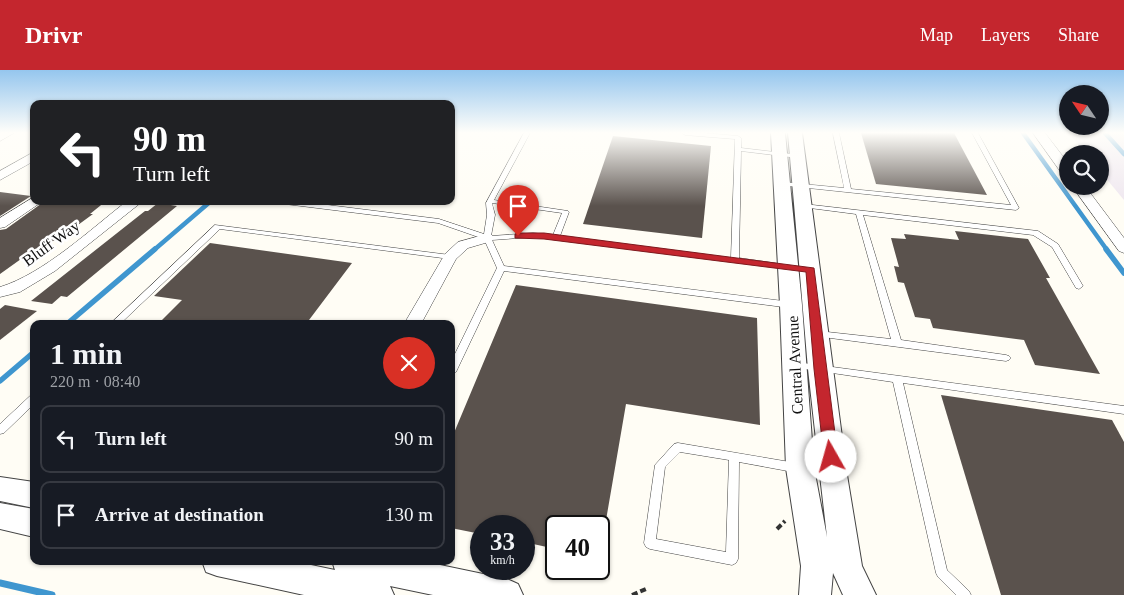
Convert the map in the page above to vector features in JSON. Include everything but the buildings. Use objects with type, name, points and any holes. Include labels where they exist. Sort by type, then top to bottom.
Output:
[{"type":"street","points":[[0,176],[30,158]]},
{"type":"street","name":"Central Avenue","points":[[790,158],[796,192],[799,268],[805,332],[820,369],[847,569],[860,595]]},
{"type":"street","name":"Central Avenue","points":[[796,192],[799,268]]},
{"type":"street","points":[[1085,195],[1124,248]]},
{"type":"street","points":[[0,224],[30,205]]},
{"type":"street","name":"Bluff Way","points":[[4,292],[37,276],[131,205]]},
{"type":"street","points":[[414,320],[450,257],[463,244],[487,238]]},
{"type":"street","name":"Central Avenue","points":[[805,332],[795,365],[800,468],[817,566],[815,595]]},
{"type":"street","points":[[0,489],[30,494]]},
{"type":"street","points":[[0,516],[30,522]]},
{"type":"street","points":[[236,565],[378,595]]},
{"type":"street","points":[[366,565],[507,595]]},
{"type":"lane","points":[[501,268],[487,238],[491,215],[490,201],[514,158]]},
{"type":"lane","points":[[734,259],[737,158]]},
{"type":"lane","points":[[841,158],[848,190]]},
{"type":"lane","points":[[796,192],[848,190],[1016,208],[988,158]]},
{"type":"lane","points":[[796,192],[859,212],[1035,233],[1054,246],[1079,286]]},
{"type":"lane","points":[[490,201],[566,212],[556,238]]},
{"type":"lane","points":[[309,205],[438,221],[487,238],[534,235],[799,268]]},
{"type":"lane","points":[[859,212],[897,343]]},
{"type":"lane","points":[[118,320],[218,227],[450,257]]},
{"type":"lane","points":[[501,268],[802,306]]},
{"type":"lane","points":[[455,364],[501,268]]},
{"type":"lane","points":[[805,332],[1006,358]]},
{"type":"lane","points":[[795,365],[1124,410]]},
{"type":"lane","points":[[898,379],[942,573],[964,595]]},
{"type":"lane","points":[[0,430],[30,402]]},
{"type":"lane","points":[[734,457],[732,559],[650,543],[660,465],[678,447],[800,468],[833,475]]},
{"type":"path","points":[[632,595],[646,589]]},
{"type":"shaded area","points":[[1109,158],[1124,158],[1124,200],[1109,182]]},
{"type":"waterway","points":[[1041,158],[1107,250]]},
{"type":"waterway","points":[[154,250],[206,205]]},
{"type":"waterway","points":[[72,320],[155,249]]},
{"type":"waterway","points":[[1106,249],[1124,273]]},
{"type":"waterway","points":[[0,381],[30,355]]},
{"type":"waterway","points":[[0,583],[52,595]]},
{"type":"route","points":[[518,236],[544,236],[810,270],[831,457]]}]
